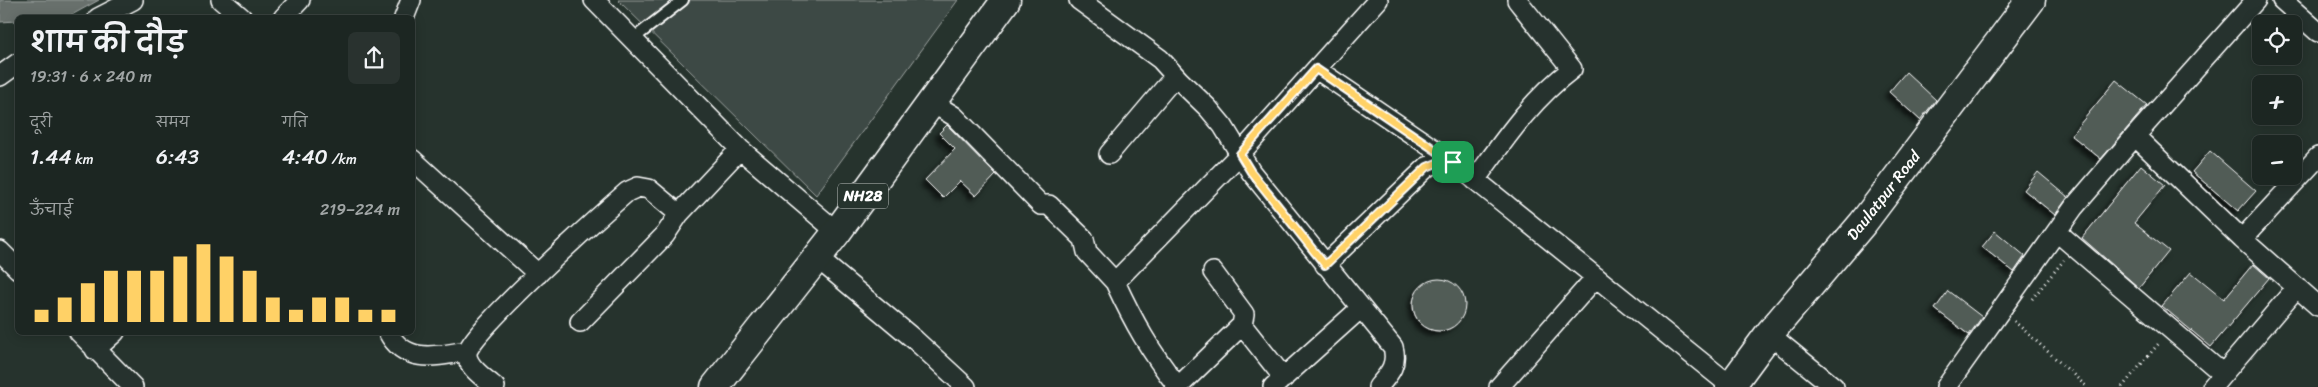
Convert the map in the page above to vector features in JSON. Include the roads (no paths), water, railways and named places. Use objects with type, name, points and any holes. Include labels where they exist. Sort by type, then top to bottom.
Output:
[{"type":"main road","name":"NH28","points":[[715,387],[837,232],[1006,0]]},
{"type":"main road","name":"Daulatpur Road","points":[[1731,386],[1769,334],[1863,223],[2031,0]]},
{"type":"street","points":[[104,15],[134,0]]},
{"type":"street","points":[[221,0],[238,15]]},
{"type":"street","points":[[286,15],[300,0]]},
{"type":"street","points":[[405,15],[411,0]]},
{"type":"street","points":[[594,0],[740,148],[837,232]]},
{"type":"street","points":[[1079,0],[1160,59],[1223,126],[1251,172],[1393,348],[1396,358],[1393,370],[1378,387]]},
{"type":"street","points":[[1115,282],[1240,154],[1378,0]]},
{"type":"street","points":[[1475,180],[1527,111],[1548,87],[1572,69],[1517,0]]},
{"type":"street","points":[[1946,387],[2074,207],[2256,0]]},
{"type":"street","points":[[2282,0],[2318,32]]},
{"type":"street","points":[[0,76],[15,65]]},
{"type":"street","points":[[1316,69],[1453,162],[1731,386]]},
{"type":"street","points":[[1109,154],[1163,89],[1170,82],[1179,80]]},
{"type":"street","points":[[931,102],[954,116],[1040,205],[1050,205],[1084,239],[1087,252],[1115,282],[1149,349],[1178,387],[1242,325],[1244,314],[1214,272]]},
{"type":"street","points":[[2135,136],[2242,239],[2318,306]]},
{"type":"street","points":[[580,322],[665,235],[679,214],[740,148]]},
{"type":"street","points":[[2242,239],[2318,157]]},
{"type":"street","points":[[415,161],[538,274]]},
{"type":"street","points":[[1325,265],[1427,167],[1439,162],[1453,162]]},
{"type":"street","points":[[495,387],[474,368],[468,360],[467,351],[477,334],[538,274],[627,192],[638,187],[649,189],[679,214]]},
{"type":"street","points":[[2057,232],[2218,380],[2297,287]]},
{"type":"street","points":[[0,251],[15,266]]},
{"type":"street","points":[[816,257],[915,340],[966,387]]},
{"type":"street","points":[[1499,387],[1596,277]]},
{"type":"street","points":[[1242,325],[1278,382],[1361,308]]},
{"type":"street","points":[[1769,334],[1834,387]]},
{"type":"street","points":[[82,335],[133,387]]},
{"type":"street","points":[[95,350],[112,335]]},
{"type":"street","points":[[391,335],[404,350],[425,358],[467,351]]},
{"type":"lane","points":[[633,39],[682,0]]}]
